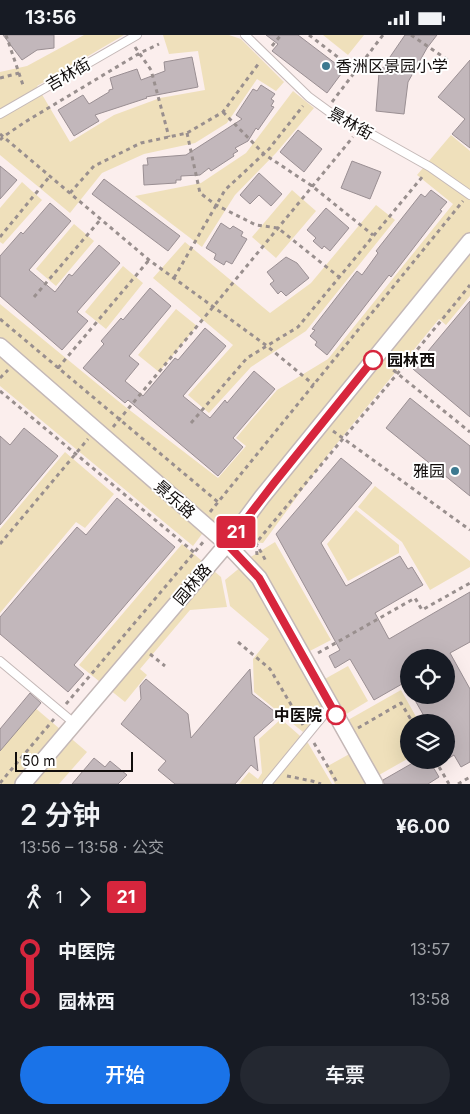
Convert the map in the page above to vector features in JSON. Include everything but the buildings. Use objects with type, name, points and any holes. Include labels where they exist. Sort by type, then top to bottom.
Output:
[{"type":"street","name":"园林路","points":[[23,784],[227,544],[262,497],[470,241]]},
{"type":"street","name":"景乐路","points":[[0,346],[227,544],[259,578],[375,784]]},
{"type":"lane","name":"景林街","points":[[245,35],[309,97],[335,116],[430,167],[469,195]]},
{"type":"lane","name":"吉林街","points":[[0,114],[133,37]]},
{"type":"lane","points":[[0,661],[74,723]]},
{"type":"lane","points":[[267,784],[331,706]]},
{"type":"path","points":[[6,35],[28,98]]},
{"type":"path","points":[[70,193],[94,166],[141,143],[187,133],[223,112],[281,35]]},
{"type":"path","points":[[309,35],[342,61]]},
{"type":"path","points":[[327,110],[383,35]]},
{"type":"path","points":[[411,35],[448,60]]},
{"type":"path","points":[[133,37],[140,53],[151,70],[169,137]]},
{"type":"path","points":[[0,140],[2,135],[25,121],[140,53],[159,44]]},
{"type":"path","points":[[0,78],[19,73]]},
{"type":"path","points":[[174,278],[225,190],[269,149],[309,97]]},
{"type":"path","points":[[223,112],[264,154],[312,186],[373,235]]},
{"type":"path","points":[[0,544],[76,453],[100,433],[120,420],[360,128]]},
{"type":"path","points":[[187,133],[200,193],[216,205],[256,225],[278,228],[339,277]]},
{"type":"path","points":[[2,135],[149,260],[267,345],[314,385]]},
{"type":"path","points":[[191,423],[247,358],[298,327],[430,167]]},
{"type":"path","points":[[0,237],[50,176]]},
{"type":"path","points":[[0,783],[194,553],[218,502],[469,195]]},
{"type":"path","points":[[34,297],[101,219]]},
{"type":"path","points":[[58,368],[149,260]]},
{"type":"path","points":[[259,578],[256,543],[470,285]]},
{"type":"path","points":[[0,319],[218,502]]},
{"type":"path","points":[[376,357],[470,432]]},
{"type":"path","points":[[0,391],[208,565]]},
{"type":"path","points":[[322,423],[470,530]]},
{"type":"path","points":[[305,660],[415,598],[422,610],[470,583]]},
{"type":"path","points":[[238,642],[270,669],[338,784]]},
{"type":"path","points":[[347,735],[401,703],[408,714]]},
{"type":"path","points":[[440,769],[449,784]]},
{"type":"path","points":[[275,774],[320,784]]},
{"type":"path","points":[[458,784],[470,777]]},
{"type":"shaded area","points":[[84,35],[124,35],[37,86],[70,142],[114,115],[160,98],[205,90],[198,51],[169,54],[163,35],[229,35],[241,39],[284,82],[276,91],[257,79],[227,123],[195,143],[144,154],[102,173],[70,213],[0,155],[0,72],[27,66]]},
{"type":"shaded area","points":[[323,35],[364,35],[348,55]]},
{"type":"shaded area","points":[[293,91],[314,108],[276,153],[235,195],[202,247],[135,196],[201,183],[246,153]]},
{"type":"shaded area","points":[[451,135],[470,151],[470,296],[446,325],[439,319],[330,452],[263,543],[226,540],[0,346],[0,304],[123,405],[218,478],[246,446],[236,438],[277,390],[328,359],[453,204],[417,175]]},
{"type":"shaded area","points":[[22,182],[42,200],[3,244],[0,242],[0,208]]},
{"type":"shaded area","points":[[292,190],[316,211],[276,258],[252,237]]},
{"type":"shaded area","points":[[376,205],[395,220],[306,331],[251,367],[209,413],[188,395],[233,345],[153,278],[185,242],[270,313],[311,283]]},
{"type":"shaded area","points":[[74,224],[94,241],[56,286],[36,269]]},
{"type":"shaded area","points":[[123,266],[143,283],[106,329],[85,312]]},
{"type":"shaded area","points":[[176,309],[197,326],[159,372],[138,355]]},
{"type":"shaded area","points":[[0,352],[205,530],[193,546],[0,386]]},
{"type":"shaded area","points":[[65,452],[114,494],[85,528],[76,522],[0,613],[0,529]]},
{"type":"shaded area","points":[[375,486],[470,561],[470,567],[430,590],[402,542],[358,507]]},
{"type":"shaded area","points":[[356,510],[399,545],[399,553],[348,581],[327,544]]},
{"type":"shaded area","points":[[275,542],[331,640],[306,653],[249,558]]},
{"type":"shaded area","points":[[182,544],[221,577],[227,607],[190,610],[140,669],[147,675],[125,702],[79,665]]},
{"type":"shaded area","points":[[242,566],[259,584],[327,706],[303,732],[254,692],[253,659],[269,639],[230,606],[225,580]]},
{"type":"shaded area","points":[[348,666],[368,701],[343,716],[323,680]]},
{"type":"shaded area","points":[[400,691],[400,704],[409,704],[414,714],[400,714],[400,763],[379,775],[348,720]]},
{"type":"shaded area","points":[[27,701],[87,752],[59,784],[0,784],[0,733]]},
{"type":"shaded area","points":[[281,719],[308,743],[332,784],[239,784],[249,772],[258,779],[262,773],[259,739]]},
{"type":"shaded area","points":[[353,752],[371,784],[335,784],[326,767]]},
{"type":"bus line","name":"21","points":[[336,715],[259,578],[227,544],[373,360]]},
{"type":"place","name":"香洲区景园小学","points":[[326,66]]},
{"type":"place","name":"园林西","points":[[373,360]]},
{"type":"place","name":"雅园","points":[[455,471]]},
{"type":"place","name":"中医院","points":[[336,715]]}]
